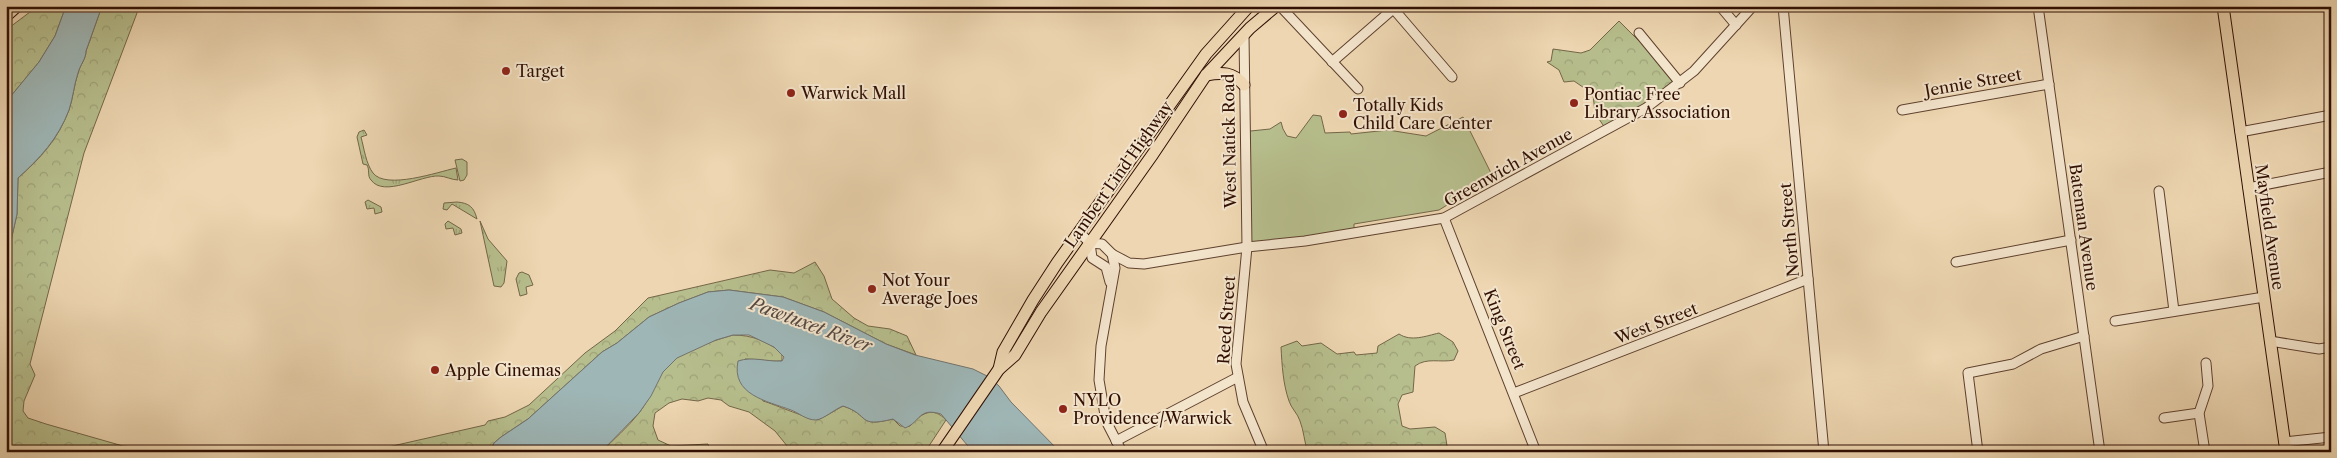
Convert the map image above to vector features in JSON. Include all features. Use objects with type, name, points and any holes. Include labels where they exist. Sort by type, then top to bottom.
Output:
[{"type":"highway","points":[[6,14],[15,6]]},
{"type":"main road","name":"Lambert Lind Highway","points":[[942,452],[990,382],[1015,355],[1041,312],[1206,75],[1244,35],[1278,6]]},
{"type":"main road","name":"Mayfield Avenue","points":[[2223,6],[2285,447]]},
{"type":"main road","name":"West Natick Road","points":[[1244,7],[1244,35]]},
{"type":"main road","name":"West Natick Road","points":[[1244,7],[1236,19],[1244,35]]},
{"type":"main road","name":"Lambert Lind Highway","points":[[1000,369],[1003,352],[1033,300],[1170,102],[1206,54],[1236,19]]},
{"type":"main road","points":[[1206,75],[1230,74],[1238,78],[1244,85]]},
{"type":"street","points":[[1278,6],[1358,89]]},
{"type":"street","points":[[1720,6],[1736,25]]},
{"type":"street","name":"Greenwich Avenue","points":[[1090,243],[1102,244],[1112,254],[1129,263],[1144,264],[1247,247],[1305,241],[1444,218],[1646,108],[1694,72],[1753,6]]},
{"type":"street","name":"North Street","points":[[1783,6],[1824,452]]},
{"type":"street","name":"Bateman Avenue","points":[[2038,6],[2100,452]]},
{"type":"street","points":[[1332,62],[1392,8],[1452,77]]},
{"type":"street","points":[[1639,33],[1680,82]]},
{"type":"street","name":"West Natick Road","points":[[1244,35],[1247,247]]},
{"type":"street","name":"Jennie Street","points":[[1902,110],[2049,84]]},
{"type":"street","points":[[2240,132],[2331,116]]},
{"type":"street","points":[[2248,188],[2331,172]]},
{"type":"street","points":[[2159,191],[2174,312]]},
{"type":"street","name":"King Street","points":[[1444,218],[1536,452]]},
{"type":"street","points":[[1079,232],[1090,243],[1092,258],[1106,266],[1111,283]]},
{"type":"street","points":[[1956,262],[2071,240]]},
{"type":"street","name":"Reed Street","points":[[1247,247],[1236,364],[1244,402],[1264,452]]},
{"type":"street","points":[[1112,254],[1115,268],[1101,346],[1099,380],[1106,421],[1122,452]]},
{"type":"street","name":"West Street","points":[[1514,393],[1808,279]]},
{"type":"street","points":[[2115,320],[2264,297]]},
{"type":"street","points":[[1978,452],[1968,373],[2013,364],[2041,349],[2084,336]]},
{"type":"street","points":[[2270,341],[2319,349],[2331,347]]},
{"type":"street","points":[[2205,452],[2199,413],[2208,386],[2206,364]]},
{"type":"street","points":[[1116,441],[1238,377]]},
{"type":"street","points":[[2164,418],[2199,413]]},
{"type":"street","points":[[2285,447],[2331,437]]},
{"type":"green space","points":[[38,6],[66,6],[55,36],[39,62],[6,102],[6,30]]},
{"type":"green space","points":[[102,6],[135,6],[137,13],[84,153],[30,364],[35,375],[24,401],[23,411],[28,418],[46,424],[123,446],[149,448],[150,452],[6,452],[6,263],[17,214],[18,178],[48,147],[65,120],[75,82]]},
{"type":"green space","points":[[1619,21],[1643,45],[1677,85],[1605,128],[1595,113],[1593,94],[1574,81],[1564,82],[1559,70],[1547,62],[1551,61],[1553,49],[1581,53],[1590,50]]},
{"type":"green space","points":[[1313,115],[1321,116],[1325,133],[1350,132],[1351,134],[1388,130],[1426,136],[1463,117],[1493,177],[1439,210],[1354,224],[1354,233],[1248,247],[1241,132],[1270,129],[1281,122],[1287,136],[1296,138]]},
{"type":"green space","points":[[364,130],[367,135],[361,137],[367,161],[373,173],[380,178],[400,180],[456,168],[458,180],[439,176],[393,186],[377,185],[370,178],[367,165],[363,164],[357,137],[359,132]]},
{"type":"green space","points":[[462,159],[467,162],[467,175],[464,180],[460,181],[455,160]]},
{"type":"green space","points":[[368,200],[381,207],[382,212],[375,214],[374,208],[367,209],[365,202]]},
{"type":"green space","points":[[457,202],[470,206],[477,219],[452,204],[447,210],[443,209],[444,203]]},
{"type":"green space","points":[[448,221],[461,229],[462,233],[455,235],[453,228],[446,229],[445,224]]},
{"type":"green space","points":[[480,221],[488,239],[507,261],[504,283],[501,287],[494,286]]},
{"type":"green space","points":[[815,262],[824,276],[832,299],[854,318],[868,326],[890,329],[907,336],[916,355],[886,344],[824,312],[783,297],[729,290],[708,292],[649,317],[617,343],[602,352],[528,419],[501,437],[494,443],[490,452],[390,452],[388,447],[485,425],[488,421],[505,417],[529,405],[585,353],[615,331],[648,298],[770,270],[794,273]]},
{"type":"green space","points":[[522,272],[529,275],[533,285],[526,287],[527,294],[520,296],[516,279],[519,273]]},
{"type":"green space","points":[[1439,333],[1453,342],[1458,351],[1454,360],[1429,361],[1415,366],[1413,392],[1402,395],[1398,404],[1402,426],[1410,429],[1435,427],[1445,433],[1448,452],[1308,452],[1300,421],[1287,395],[1281,347],[1297,341],[1302,346],[1321,343],[1337,354],[1354,352],[1356,355],[1377,353],[1378,346],[1399,334],[1408,338],[1414,338]]},
{"type":"green space","points":[[733,335],[747,336],[759,340],[771,345],[782,353],[782,361],[745,359],[763,401],[815,419],[822,418],[843,406],[868,421],[893,419],[900,426],[910,426],[918,418],[932,412],[946,420],[925,452],[792,452],[775,431],[749,412],[729,406],[721,400],[708,398],[698,401],[682,399],[669,403],[655,413],[653,426],[658,440],[671,446],[708,444],[710,452],[601,452],[639,413],[662,372],[668,365],[694,348]]},
{"type":"water","points":[[66,6],[102,6],[75,82],[65,120],[48,147],[18,178],[17,214],[6,263],[6,102],[39,62],[55,36]]},
{"type":"water","name":"Pawtuxet River","points":[[729,290],[783,297],[824,312],[886,344],[915,355],[973,369],[989,377],[999,386],[1011,402],[1060,452],[973,452],[941,414],[934,412],[928,412],[920,416],[905,428],[893,419],[868,421],[843,406],[819,419],[809,419],[791,410],[762,400],[745,389],[740,382],[737,372],[738,361],[749,359],[782,361],[784,357],[774,347],[749,335],[733,335],[716,340],[677,358],[663,372],[651,396],[639,413],[601,452],[490,452],[494,443],[501,437],[528,419],[602,352],[617,343],[649,317],[708,292]]},
{"type":"place","name":"Target","points":[[506,71]]},
{"type":"place","name":"Warwick Mall","points":[[791,93]]},
{"type":"place","name":"Pontiac Free Library Association","points":[[1574,103]]},
{"type":"place","name":"Totally Kids Child Care Center","points":[[1343,114]]},
{"type":"place","name":"Not Your Average Joes","points":[[872,289]]},
{"type":"place","name":"Apple Cinemas","points":[[435,370]]},
{"type":"place","name":"NYLO Providence/Warwick","points":[[1063,409]]}]
